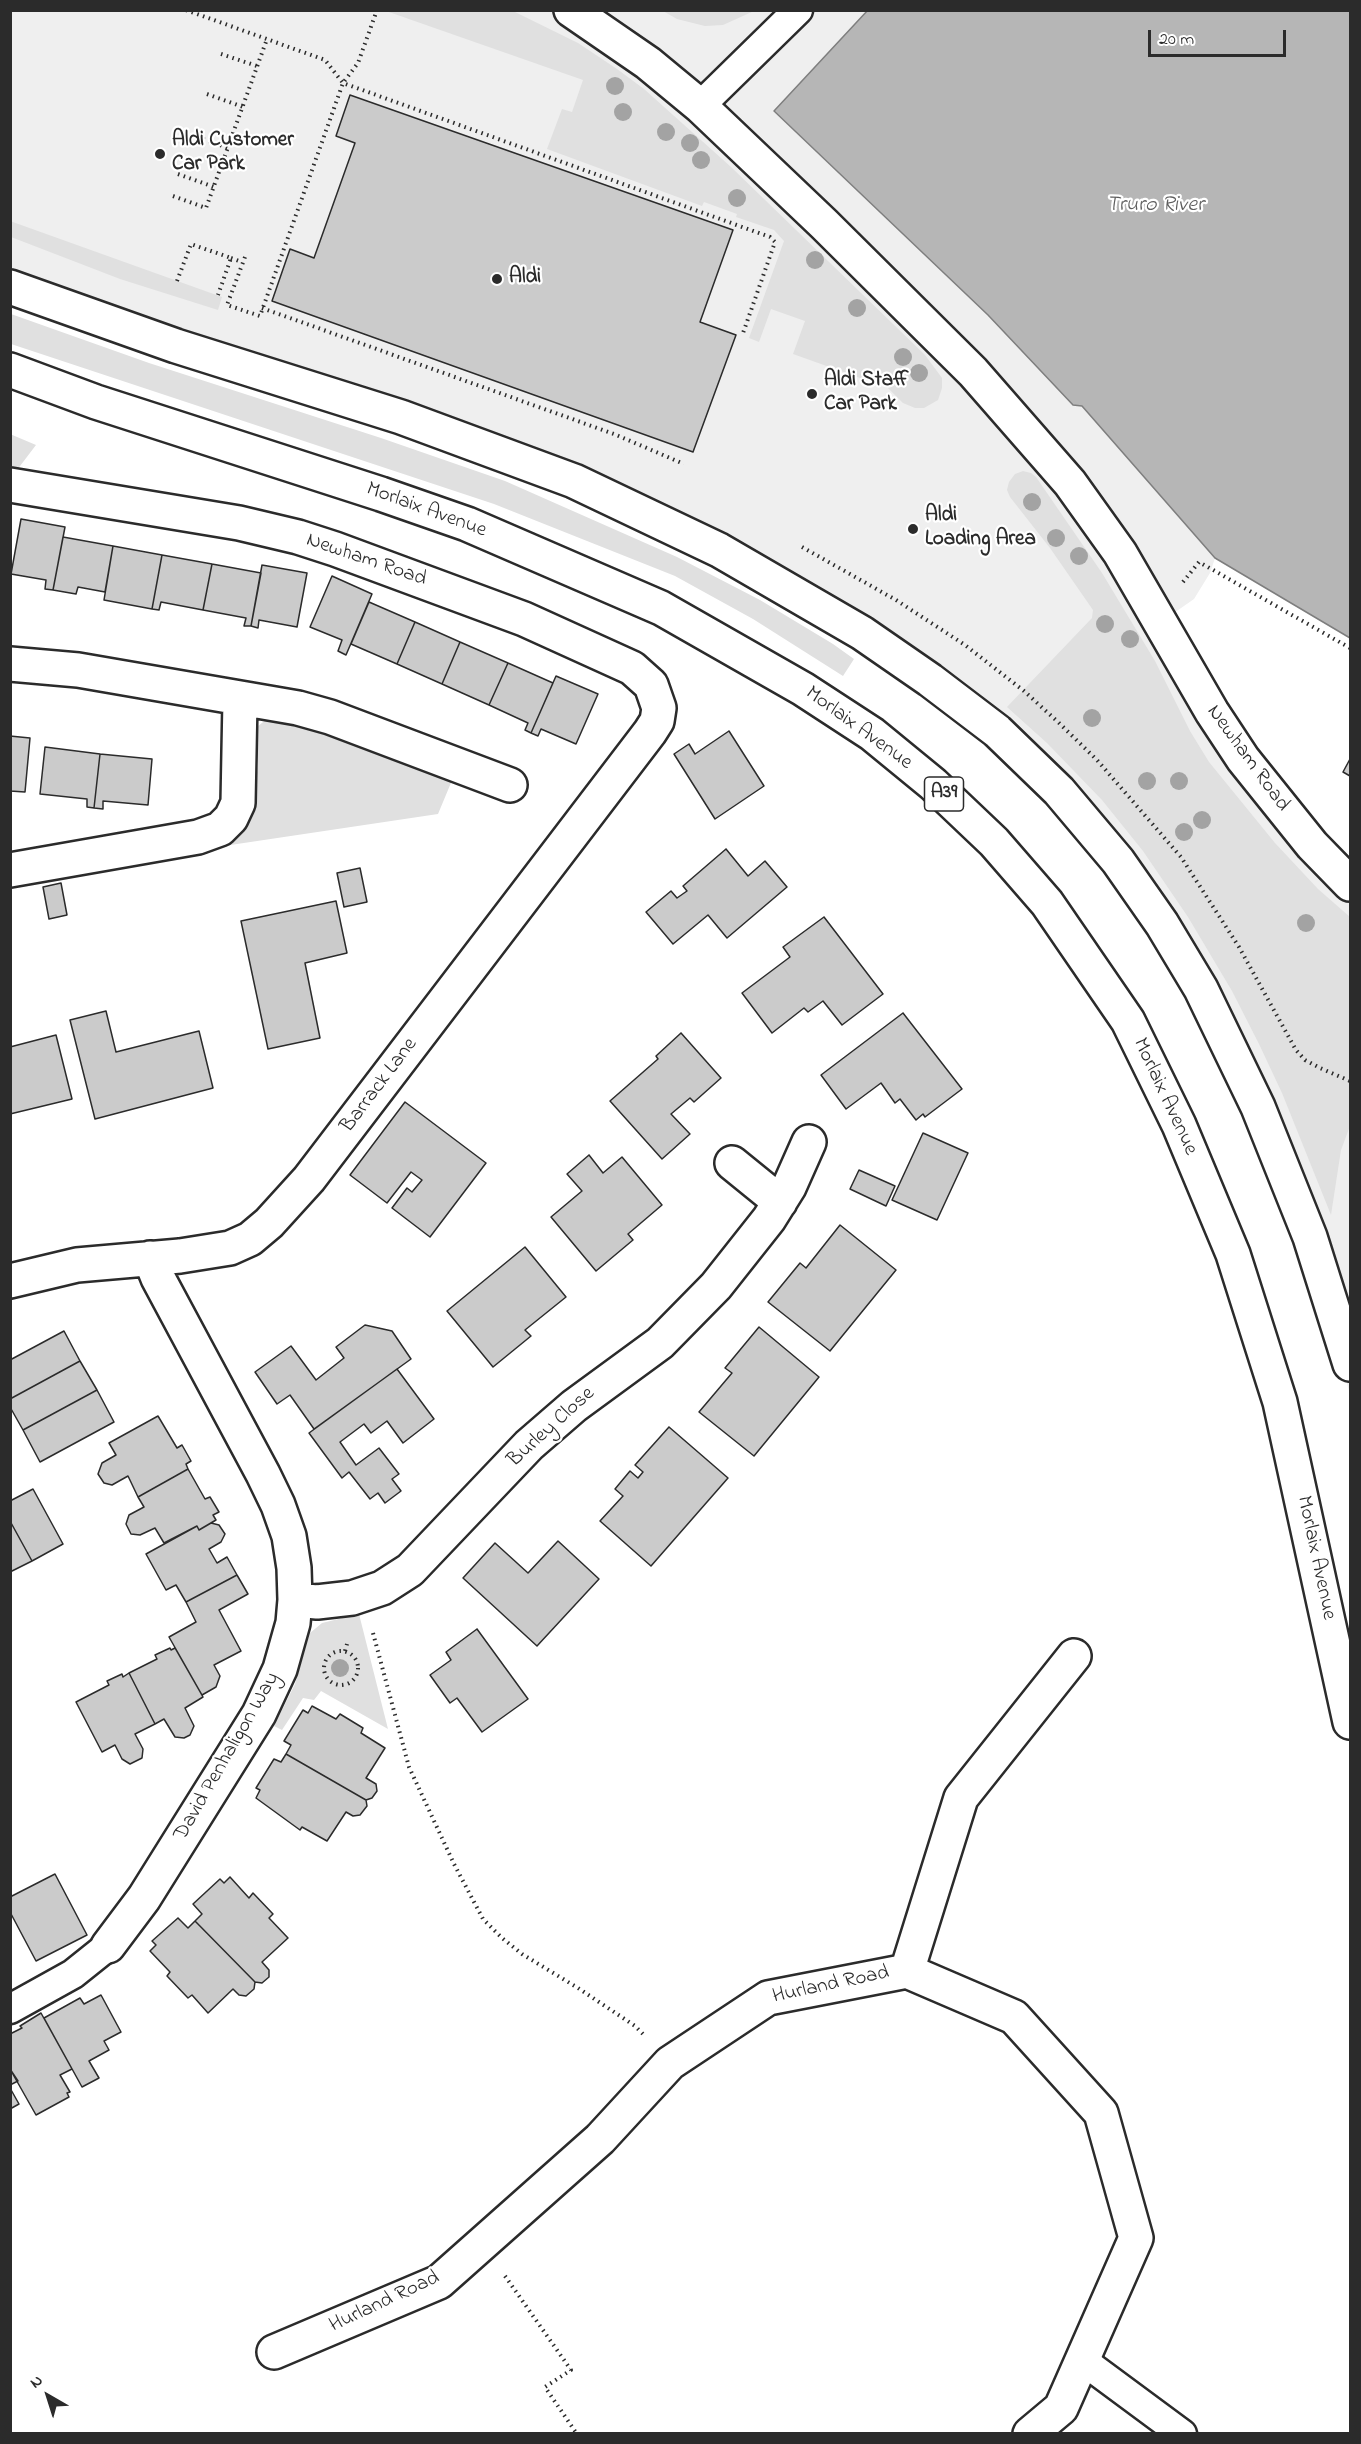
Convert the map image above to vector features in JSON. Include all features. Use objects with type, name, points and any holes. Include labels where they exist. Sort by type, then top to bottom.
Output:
[{"type":"main road","name":"Newham Road","points":[[571,10],[648,63],[700,106],[824,224],[973,372],[1070,483],[1120,553],[1212,712],[1243,759],[1312,845],[1350,884]]},
{"type":"main road","points":[[10,287],[176,345],[401,417],[574,481],[718,550],[862,633],[930,680],[996,731],[1059,791],[1118,861],[1162,924],[1201,989],[1258,1107],[1310,1237],[1350,1364]]},
{"type":"main road","name":"Morlaix Avenue","points":[[10,370],[96,402],[467,524],[661,608],[794,683],[872,734],[933,784],[994,842],[1047,903],[1128,1021],[1179,1125],[1233,1254],[1280,1402],[1350,1722]]},
{"type":"main road","name":"Newham Road","points":[[10,485],[239,523],[298,537],[524,619],[582,644],[642,675],[651,685],[659,708],[657,721],[650,732]]},
{"type":"main road","points":[[10,664],[78,670],[298,708],[330,717],[510,784]]},
{"type":"main road","points":[[10,870],[198,837],[220,829],[231,818],[238,803],[240,699]]},
{"type":"main road","name":"Barrack Lane","points":[[10,1281],[77,1265],[180,1256],[230,1248],[250,1239],[269,1223],[309,1179],[650,732]]},
{"type":"main road","name":"Burley Close","points":[[295,1600],[317,1602],[361,1596],[382,1588],[410,1570],[529,1445],[574,1406],[638,1361],[671,1333],[744,1253],[780,1202],[802,1161],[809,1142]]},
{"type":"main road","points":[[732,1163],[780,1202]]},
{"type":"main road","name":"David Penhaligon Way","points":[[108,1946],[144,1898],[259,1714],[280,1669],[293,1623],[295,1600],[294,1569],[289,1536],[278,1505],[158,1278],[150,1258]]},
{"type":"main road","points":[[907,1971],[961,1798],[1074,1656]]},
{"type":"main road","name":"Hurland Road","points":[[274,2352],[439,2282],[600,2139],[670,2063],[768,1998],[907,1971],[1014,2017],[1101,2113],[1136,2238],[1061,2408],[1030,2433]]},
{"type":"lane","points":[[700,106],[798,10]]},
{"type":"lane","points":[[10,2009],[73,1974],[108,1946]]},
{"type":"lane","points":[[1082,2361],[1182,2433]]},
{"type":"path","points":[[186,10],[325,60],[343,83],[770,237],[775,242],[742,336]]},
{"type":"path","points":[[177,281],[191,244],[243,260],[227,305],[260,316],[343,83],[358,63],[377,10]]},
{"type":"path","points":[[173,196],[206,208],[267,39]]},
{"type":"path","points":[[221,54],[257,66]]},
{"type":"path","points":[[207,94],[243,107]]},
{"type":"path","points":[[192,135],[228,147]]},
{"type":"path","points":[[178,174],[214,187]]},
{"type":"path","points":[[218,296],[231,258]]},
{"type":"path","points":[[262,308],[603,430],[684,464]]},
{"type":"path","points":[[1178,588],[1199,562],[1350,648]]},
{"type":"path","points":[[361,1596],[409,1767],[454,1864],[483,1919],[522,1954],[635,2026],[670,2063]]},
{"type":"path","points":[[345,1652],[347,1644]]},
{"type":"path","points":[[340,1650],[345,1652],[351,1653],[357,1662],[357,1673],[351,1682],[341,1686],[330,1682],[324,1674],[324,1663],[330,1654],[340,1650]]},
{"type":"path","points":[[482,2244],[570,2370],[545,2387],[577,2433]]},
{"type":"shaded area","points":[[11,11],[868,11],[774,112],[988,315],[1073,405],[1082,406],[1215,558],[1210,573],[1194,599],[1161,622],[1350,884],[1350,1395],[1310,1237],[1258,1108],[1059,791],[719,550],[11,287]]},
{"type":"shaded area","points":[[386,11],[513,11],[578,43],[617,69],[644,89],[731,167],[925,355],[942,378],[938,400],[924,408],[915,408],[903,403],[888,388],[793,354],[805,321],[771,309],[759,342],[749,338],[784,241],[774,230],[736,217],[737,214],[704,202],[702,206],[547,149],[562,109],[572,112],[583,80]]},
{"type":"shaded area","points":[[663,11],[754,11],[723,25],[705,26],[677,19]]},
{"type":"shaded area","points":[[10,221],[222,297],[218,310],[120,279],[11,237]]},
{"type":"shaded area","points":[[11,314],[149,363],[381,438],[505,481],[677,557],[760,600],[854,659],[843,676],[753,619],[675,576],[494,504],[11,344]]},
{"type":"shaded area","points":[[10,434],[36,445],[17,470],[11,470]]},
{"type":"shaded area","points":[[1023,471],[1036,477],[1102,573],[1155,661],[1190,731],[1209,762],[1275,843],[1318,889],[1350,917],[1350,1126],[1341,1150],[1331,1215],[1282,1093],[1259,1044],[1232,991],[1188,917],[1143,851],[1102,800],[1047,743],[1007,707],[1092,618],[1093,610],[1050,548],[1010,497],[1007,490],[1009,482],[1015,474]]},
{"type":"shaded area","points":[[268,718],[298,723],[453,778],[438,814],[217,847],[254,792],[258,766],[257,727]]},
{"type":"shaded area","points":[[359,1614],[388,1729],[321,1691],[314,1700],[303,1698],[282,1730],[274,1726],[295,1684],[310,1633],[322,1623]]},
{"type":"water","name":"Truro River","points":[[868,10],[1350,11],[1350,638],[1215,558],[1082,406],[1073,405],[988,315],[774,111]]},
{"type":"building","name":"Aldi","points":[[350,95],[733,230],[700,322],[736,335],[693,452],[272,301],[290,249],[314,258],[355,143],[336,136]]},
{"type":"building","points":[[21,519],[65,527],[53,590],[45,589],[46,580],[11,574]]},
{"type":"building","points":[[63,537],[113,546],[105,592],[78,587],[76,594],[53,590]]},
{"type":"building","points":[[113,546],[162,555],[152,609],[104,600]]},
{"type":"building","points":[[162,555],[212,564],[203,610],[161,602],[159,610],[152,609]]},
{"type":"building","points":[[212,564],[261,573],[251,626],[244,626],[246,618],[203,610]]},
{"type":"building","points":[[262,565],[307,573],[297,627],[259,620],[258,628],[251,626]]},
{"type":"building","points":[[332,576],[372,594],[346,655],[338,651],[342,640],[310,627]]},
{"type":"building","points":[[369,602],[415,622],[397,664],[351,644]]},
{"type":"building","points":[[415,622],[460,642],[442,684],[397,664]]},
{"type":"building","points":[[460,642],[508,663],[489,705],[442,684]]},
{"type":"building","points":[[508,663],[553,683],[531,733],[525,730],[528,723],[489,705]]},
{"type":"building","points":[[556,676],[598,694],[576,744],[541,729],[538,736],[531,733]]},
{"type":"building","points":[[729,731],[764,786],[715,819],[674,754],[689,744],[695,754]]},
{"type":"building","points":[[10,736],[30,738],[25,792],[10,791]]},
{"type":"building","points":[[45,747],[100,754],[94,808],[87,807],[87,799],[40,794]]},
{"type":"building","points":[[100,754],[152,759],[148,805],[103,801],[103,809],[94,808]]},
{"type":"building","points":[[1350,759],[1350,776],[1343,772]]},
{"type":"building","points":[[726,849],[748,876],[765,861],[787,887],[727,938],[708,915],[673,944],[646,912],[671,891],[677,898],[687,891],[683,886]]},
{"type":"building","points":[[360,868],[367,902],[344,907],[337,873]]},
{"type":"building","points":[[61,883],[67,915],[49,919],[43,887]]},
{"type":"building","points":[[336,901],[347,953],[305,963],[320,1038],[268,1049],[241,921]]},
{"type":"building","points":[[824,917],[883,994],[842,1025],[823,1001],[808,1012],[804,1008],[772,1033],[742,993],[790,957],[783,947]]},
{"type":"building","points":[[106,1011],[116,1052],[199,1031],[213,1088],[95,1119],[70,1020]]},
{"type":"building","points":[[903,1013],[962,1089],[925,1117],[923,1114],[916,1120],[900,1099],[895,1103],[881,1083],[846,1109],[821,1075]]},
{"type":"building","points":[[681,1033],[721,1078],[694,1102],[690,1098],[671,1114],[690,1134],[662,1159],[610,1101],[658,1059],[656,1056]]},
{"type":"building","points":[[56,1035],[72,1099],[10,1114],[10,1047]]},
{"type":"building","points":[[405,1102],[486,1163],[430,1237],[392,1208],[407,1188],[412,1192],[422,1180],[411,1172],[387,1203],[350,1175]]},
{"type":"building","points":[[923,1133],[968,1153],[937,1220],[892,1200]]},
{"type":"building","points":[[589,1155],[603,1173],[622,1157],[662,1205],[628,1234],[633,1240],[596,1271],[551,1217],[582,1191],[567,1174]]},
{"type":"building","points":[[859,1170],[895,1186],[886,1206],[850,1189]]},
{"type":"building","points":[[840,1225],[896,1270],[830,1351],[768,1302],[800,1263],[806,1268]]},
{"type":"building","points":[[525,1247],[566,1297],[525,1330],[531,1336],[493,1367],[447,1311]]},
{"type":"building","points":[[365,1325],[392,1331],[411,1359],[314,1429],[290,1395],[277,1404],[255,1372],[291,1346],[316,1380],[344,1358],[336,1347]]},
{"type":"building","points":[[759,1327],[819,1377],[754,1456],[699,1412],[732,1373],[725,1368]]},
{"type":"building","points":[[64,1331],[80,1361],[10,1399],[10,1360]]},
{"type":"building","points":[[80,1361],[97,1390],[23,1430],[10,1407],[10,1399]]},
{"type":"building","points":[[397,1369],[434,1419],[403,1443],[387,1421],[371,1433],[364,1424],[340,1442],[356,1465],[379,1448],[399,1474],[392,1479],[401,1491],[385,1503],[378,1493],[370,1499],[349,1472],[342,1478],[309,1433]]},
{"type":"building","points":[[97,1390],[114,1422],[40,1462],[23,1430]]},
{"type":"building","points":[[158,1416],[177,1448],[182,1445],[191,1461],[186,1464],[188,1469],[138,1497],[128,1476],[112,1485],[104,1483],[98,1474],[102,1463],[116,1455],[109,1443]]},
{"type":"building","points":[[669,1427],[728,1478],[651,1566],[600,1521],[623,1496],[615,1489],[630,1471],[638,1478],[643,1472],[635,1465]]},
{"type":"building","points":[[188,1469],[205,1499],[210,1497],[219,1512],[213,1515],[216,1520],[199,1530],[197,1526],[164,1543],[155,1528],[140,1535],[131,1534],[126,1524],[129,1515],[144,1507],[138,1497]]},
{"type":"building","points":[[33,1489],[63,1544],[32,1561],[10,1521],[10,1501]]},
{"type":"building","points":[[10,1521],[32,1561],[10,1572]]},
{"type":"building","points":[[211,1523],[219,1525],[225,1534],[221,1542],[209,1549],[217,1563],[227,1557],[237,1575],[186,1602],[176,1585],[166,1590],[146,1554],[197,1526],[199,1530]]},
{"type":"building","points":[[558,1541],[599,1579],[537,1646],[463,1578],[495,1543],[528,1573]]},
{"type":"building","points":[[237,1575],[248,1594],[219,1610],[241,1651],[214,1665],[220,1676],[216,1687],[202,1695],[169,1637],[196,1622],[186,1602]]},
{"type":"building","points":[[477,1629],[528,1699],[482,1732],[457,1698],[450,1703],[430,1675],[451,1660],[446,1652]]},
{"type":"building","points":[[170,1648],[171,1650],[175,1648],[203,1697],[185,1708],[194,1726],[190,1735],[184,1738],[175,1737],[164,1719],[155,1724],[129,1673],[157,1659],[155,1655]]},
{"type":"building","points":[[129,1673],[155,1724],[135,1734],[143,1749],[142,1758],[130,1764],[122,1759],[115,1745],[102,1752],[76,1702],[109,1685],[107,1681]]},
{"type":"building","points":[[312,1706],[336,1719],[340,1714],[363,1728],[361,1733],[385,1748],[366,1778],[376,1784],[377,1791],[372,1798],[366,1800],[286,1754],[291,1745],[284,1741],[303,1710],[308,1713]]},
{"type":"building","points":[[286,1754],[366,1800],[367,1806],[360,1815],[353,1816],[346,1812],[327,1841],[302,1827],[300,1830],[256,1798],[260,1790],[256,1788],[274,1759],[281,1762]]},
{"type":"building","points":[[55,1874],[87,1935],[36,1961],[10,1912],[10,1897]]},
{"type":"building","points":[[230,1877],[249,1898],[253,1893],[273,1914],[269,1918],[288,1938],[262,1962],[269,1970],[269,1977],[262,1983],[255,1982],[195,1921],[202,1914],[193,1904],[220,1879],[224,1883]]},
{"type":"building","points":[[178,1918],[188,1928],[195,1921],[255,1982],[254,1989],[246,1996],[239,1995],[233,1989],[208,2013],[192,1995],[188,1998],[167,1976],[170,1972],[150,1951],[156,1945],[152,1941]]},
{"type":"building","points":[[101,1995],[121,2032],[104,2041],[109,2050],[89,2061],[99,2078],[82,2087],[44,2018],[80,1998],[84,2004]]},
{"type":"building","points":[[41,2013],[72,2069],[60,2075],[70,2092],[67,2093],[69,2097],[36,2115],[10,2069],[10,2034]]},
{"type":"building","points":[[10,2069],[18,2081],[10,2085]]},
{"type":"building","points":[[10,2088],[19,2104],[10,2109]]},
{"type":"place","name":"Aldi Customer Car Park","points":[[160,154]]},
{"type":"place","name":"Aldi","points":[[497,279]]},
{"type":"place","name":"Aldi Staff Car Park","points":[[812,394]]},
{"type":"place","name":"Aldi Loading Area","points":[[913,529]]}]
